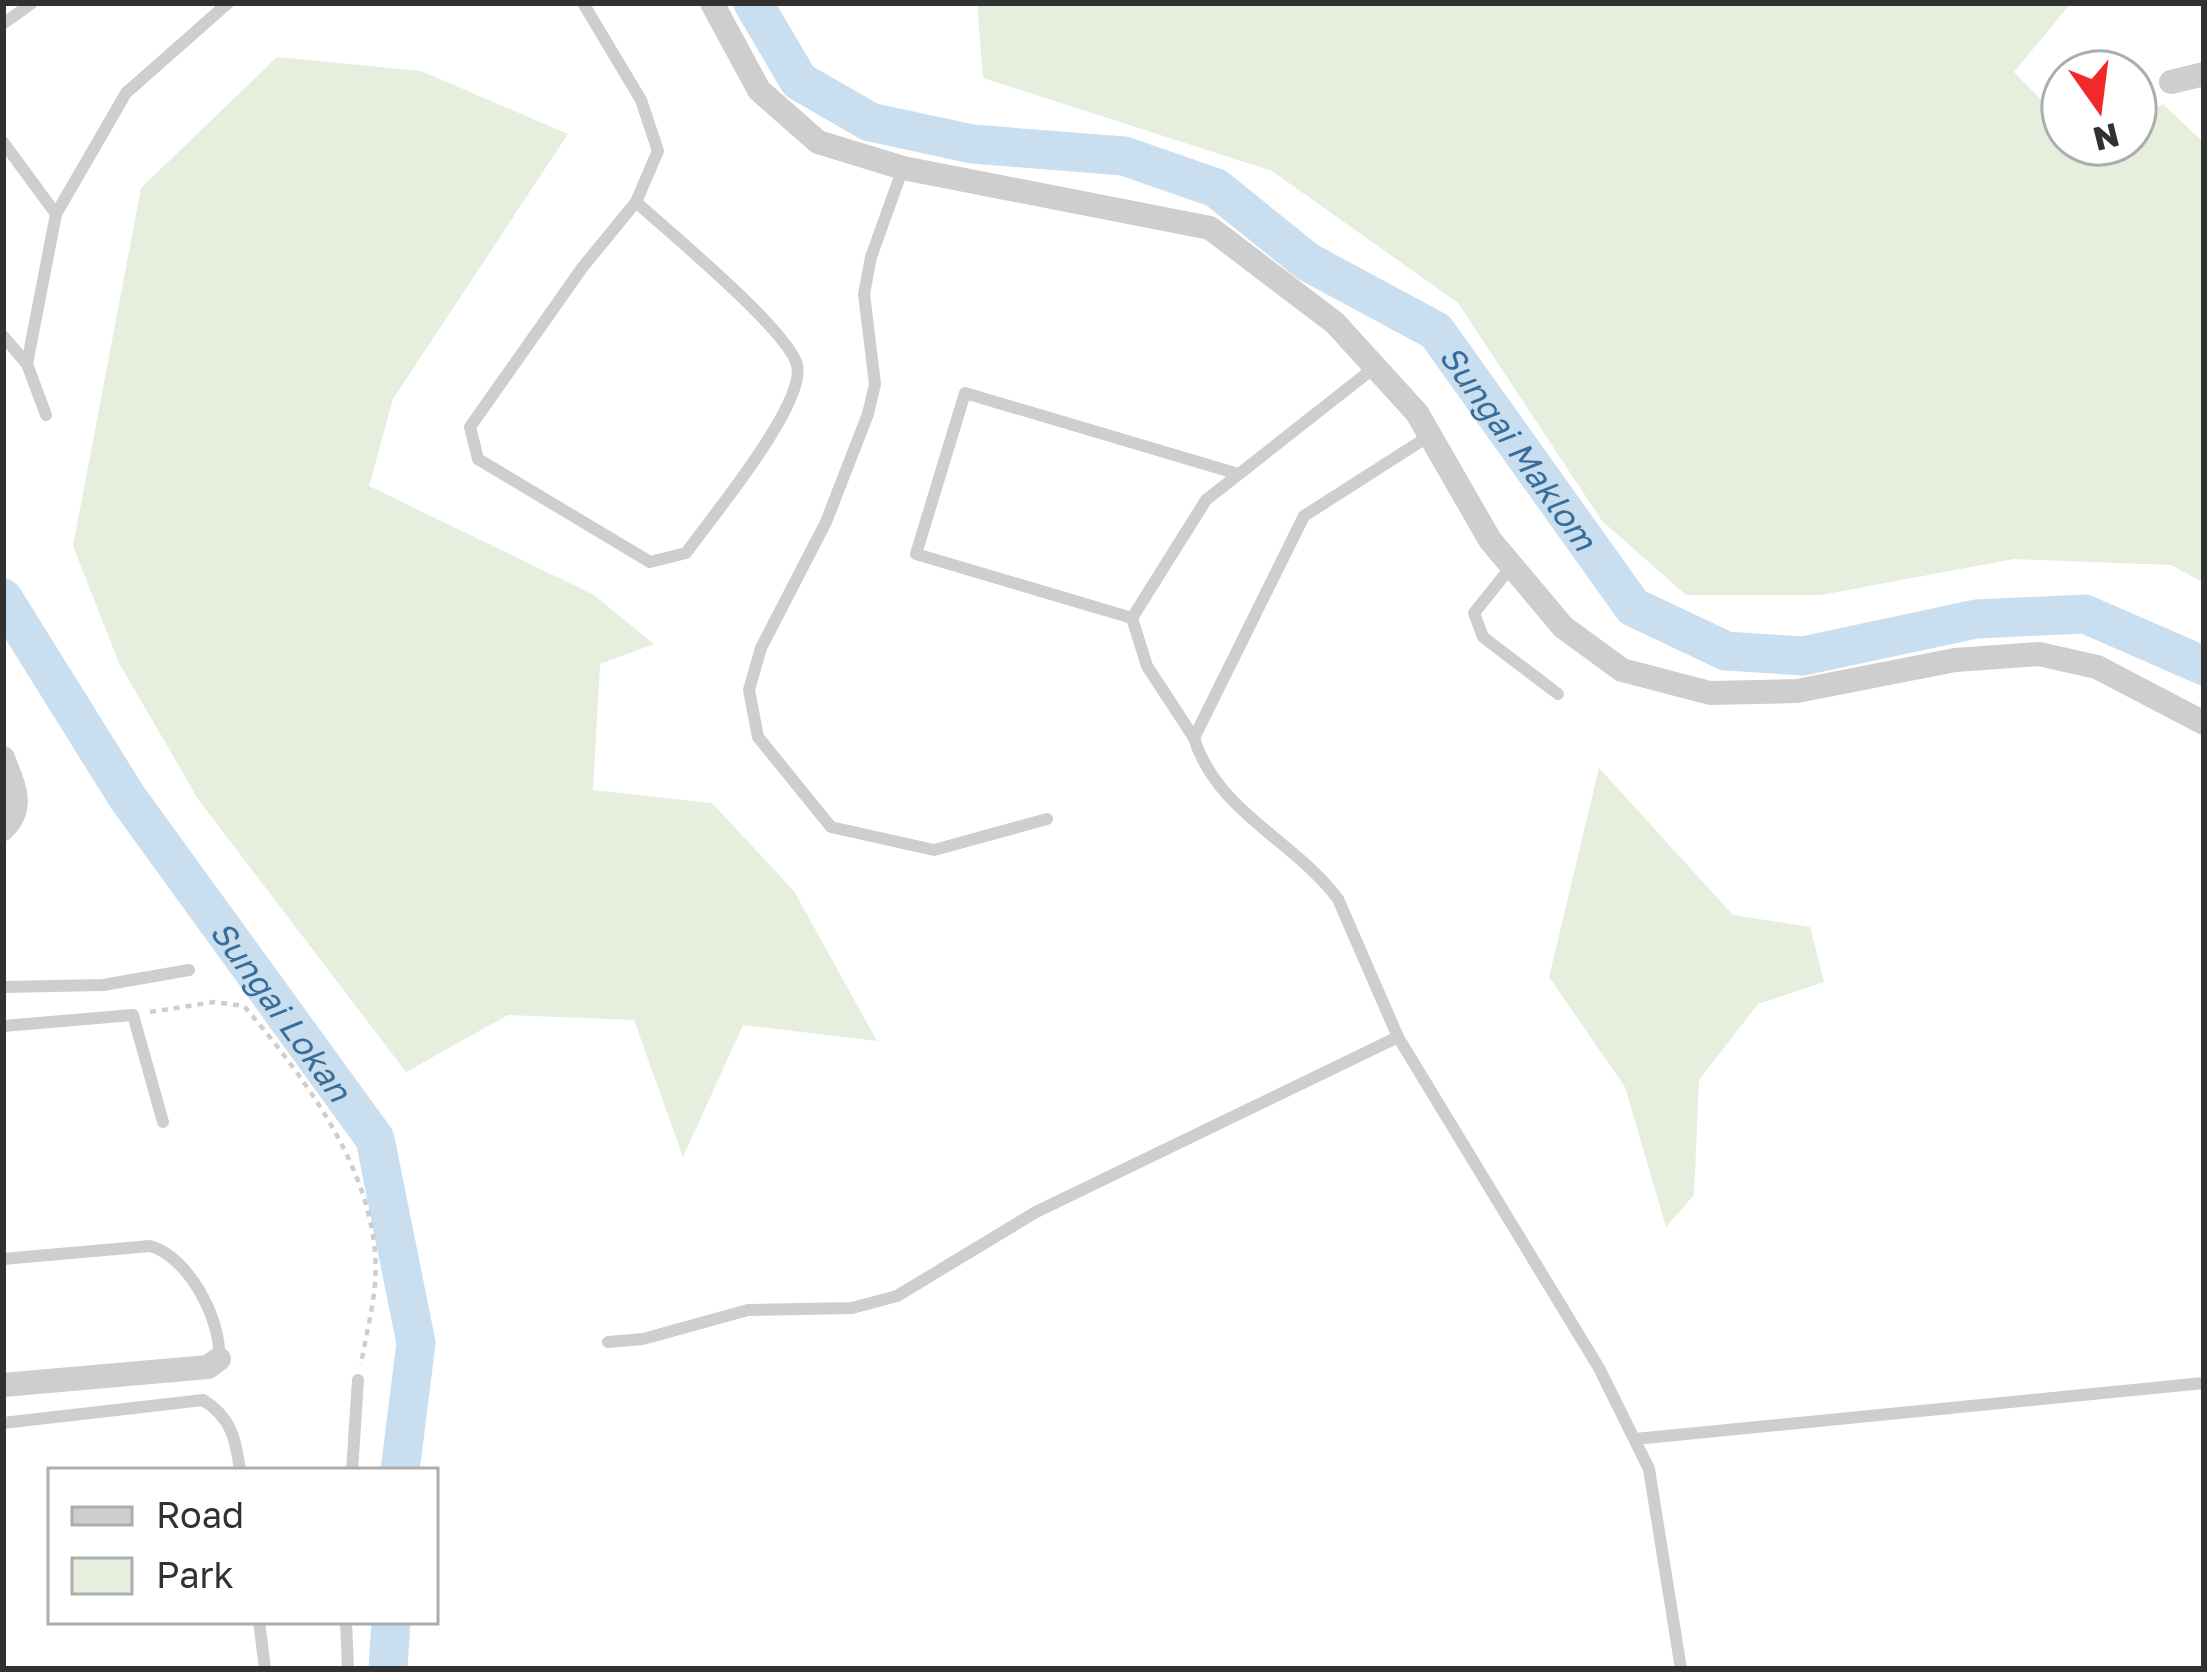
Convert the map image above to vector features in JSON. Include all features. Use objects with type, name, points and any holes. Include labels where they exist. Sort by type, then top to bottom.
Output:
[{"type":"street","points":[[712,3],[760,90],[818,142],[903,168],[1210,228],[1335,323],[1430,436],[1490,540],[1563,627],[1622,670],[1710,693],[1797,691],[1954,660],[2039,654],[2097,667],[2204,723]]},
{"type":"street","points":[[2171,82],[2204,74]]},
{"type":"street","points":[[3,758],[18,799],[9,823]]},
{"type":"street","points":[[3,1385],[208,1367],[219,1359]]},
{"type":"lane","points":[[3,24],[32,3]]},
{"type":"lane","points":[[27,364],[56,214],[126,93],[228,3]]},
{"type":"lane","points":[[583,3],[641,100],[658,151],[636,202],[582,268],[470,427],[478,459],[650,562],[686,553],[794,399],[798,366],[780,337],[636,202]]},
{"type":"lane","points":[[3,142],[56,214]]},
{"type":"lane","points":[[903,168],[871,257],[864,294],[875,384],[868,414],[826,522],[761,648],[749,690],[758,737],[831,826],[934,850],[1047,819]]},
{"type":"lane","points":[[3,336],[27,364],[46,416]]},
{"type":"lane","points":[[1375,367],[1234,473],[1206,500],[1132,617],[1147,666],[1194,739],[1202,764],[1264,834],[1338,898],[1398,1037],[1599,1369],[1649,1469],[1681,1669]]},
{"type":"lane","points":[[1132,617],[916,554],[965,393],[1234,473]]},
{"type":"lane","points":[[1194,739],[1304,516],[1430,436]]},
{"type":"lane","points":[[1512,566],[1474,613],[1483,637],[1558,694]]},
{"type":"lane","points":[[3,987],[104,985],[189,970]]},
{"type":"lane","points":[[3,1026],[133,1015],[163,1122]]},
{"type":"lane","points":[[608,1342],[643,1339],[748,1310],[852,1308],[897,1297],[1036,1212],[1398,1037]]},
{"type":"lane","points":[[3,1259],[150,1246],[169,1251],[186,1268],[220,1345],[219,1359]]},
{"type":"lane","points":[[352,1468],[358,1380]]},
{"type":"lane","points":[[1634,1439],[2204,1383]]},
{"type":"lane","points":[[3,1423],[202,1400],[224,1412],[237,1442],[240,1468]]},
{"type":"lane","points":[[259,1624],[265,1669]]},
{"type":"lane","points":[[346,1624],[348,1669]]},
{"type":"path","points":[[133,1015],[214,1002],[244,1006],[274,1042],[350,1160],[365,1202],[375,1280],[358,1380]]},
{"type":"green space","points":[[977,3],[2071,3],[2014,72],[2039,98],[2039,168],[2159,168],[2159,106],[2163,104],[2204,143],[2204,583],[2171,565],[2014,559],[1821,595],[1686,595],[1602,521],[1458,303],[1272,171],[983,78]]},
{"type":"green space","points":[[277,57],[421,71],[568,134],[393,399],[369,486],[594,595],[654,644],[600,664],[593,790],[712,803],[794,891],[877,1041],[743,1025],[683,1157],[634,1020],[508,1015],[406,1072],[198,799],[119,663],[73,546],[141,188]]},
{"type":"green space","points":[[1599,768],[1733,915],[1810,927],[1824,982],[1758,1004],[1699,1080],[1694,1195],[1666,1227],[1625,1087],[1549,977]]},
{"type":"waterway","name":"Sungai Maklom","points":[[753,3],[799,81],[870,122],[972,144],[1124,156],[1216,188],[1308,262],[1436,331],[1633,607],[1726,651],[1803,656],[1976,619],[2085,614],[2204,666]]},
{"type":"waterway","name":"Sungai Lokan","points":[[3,598],[127,797],[375,1139],[416,1343],[400,1468]]},
{"type":"waterway","name":"Sungai Lokan","points":[[388,1669],[391,1624]]}]
